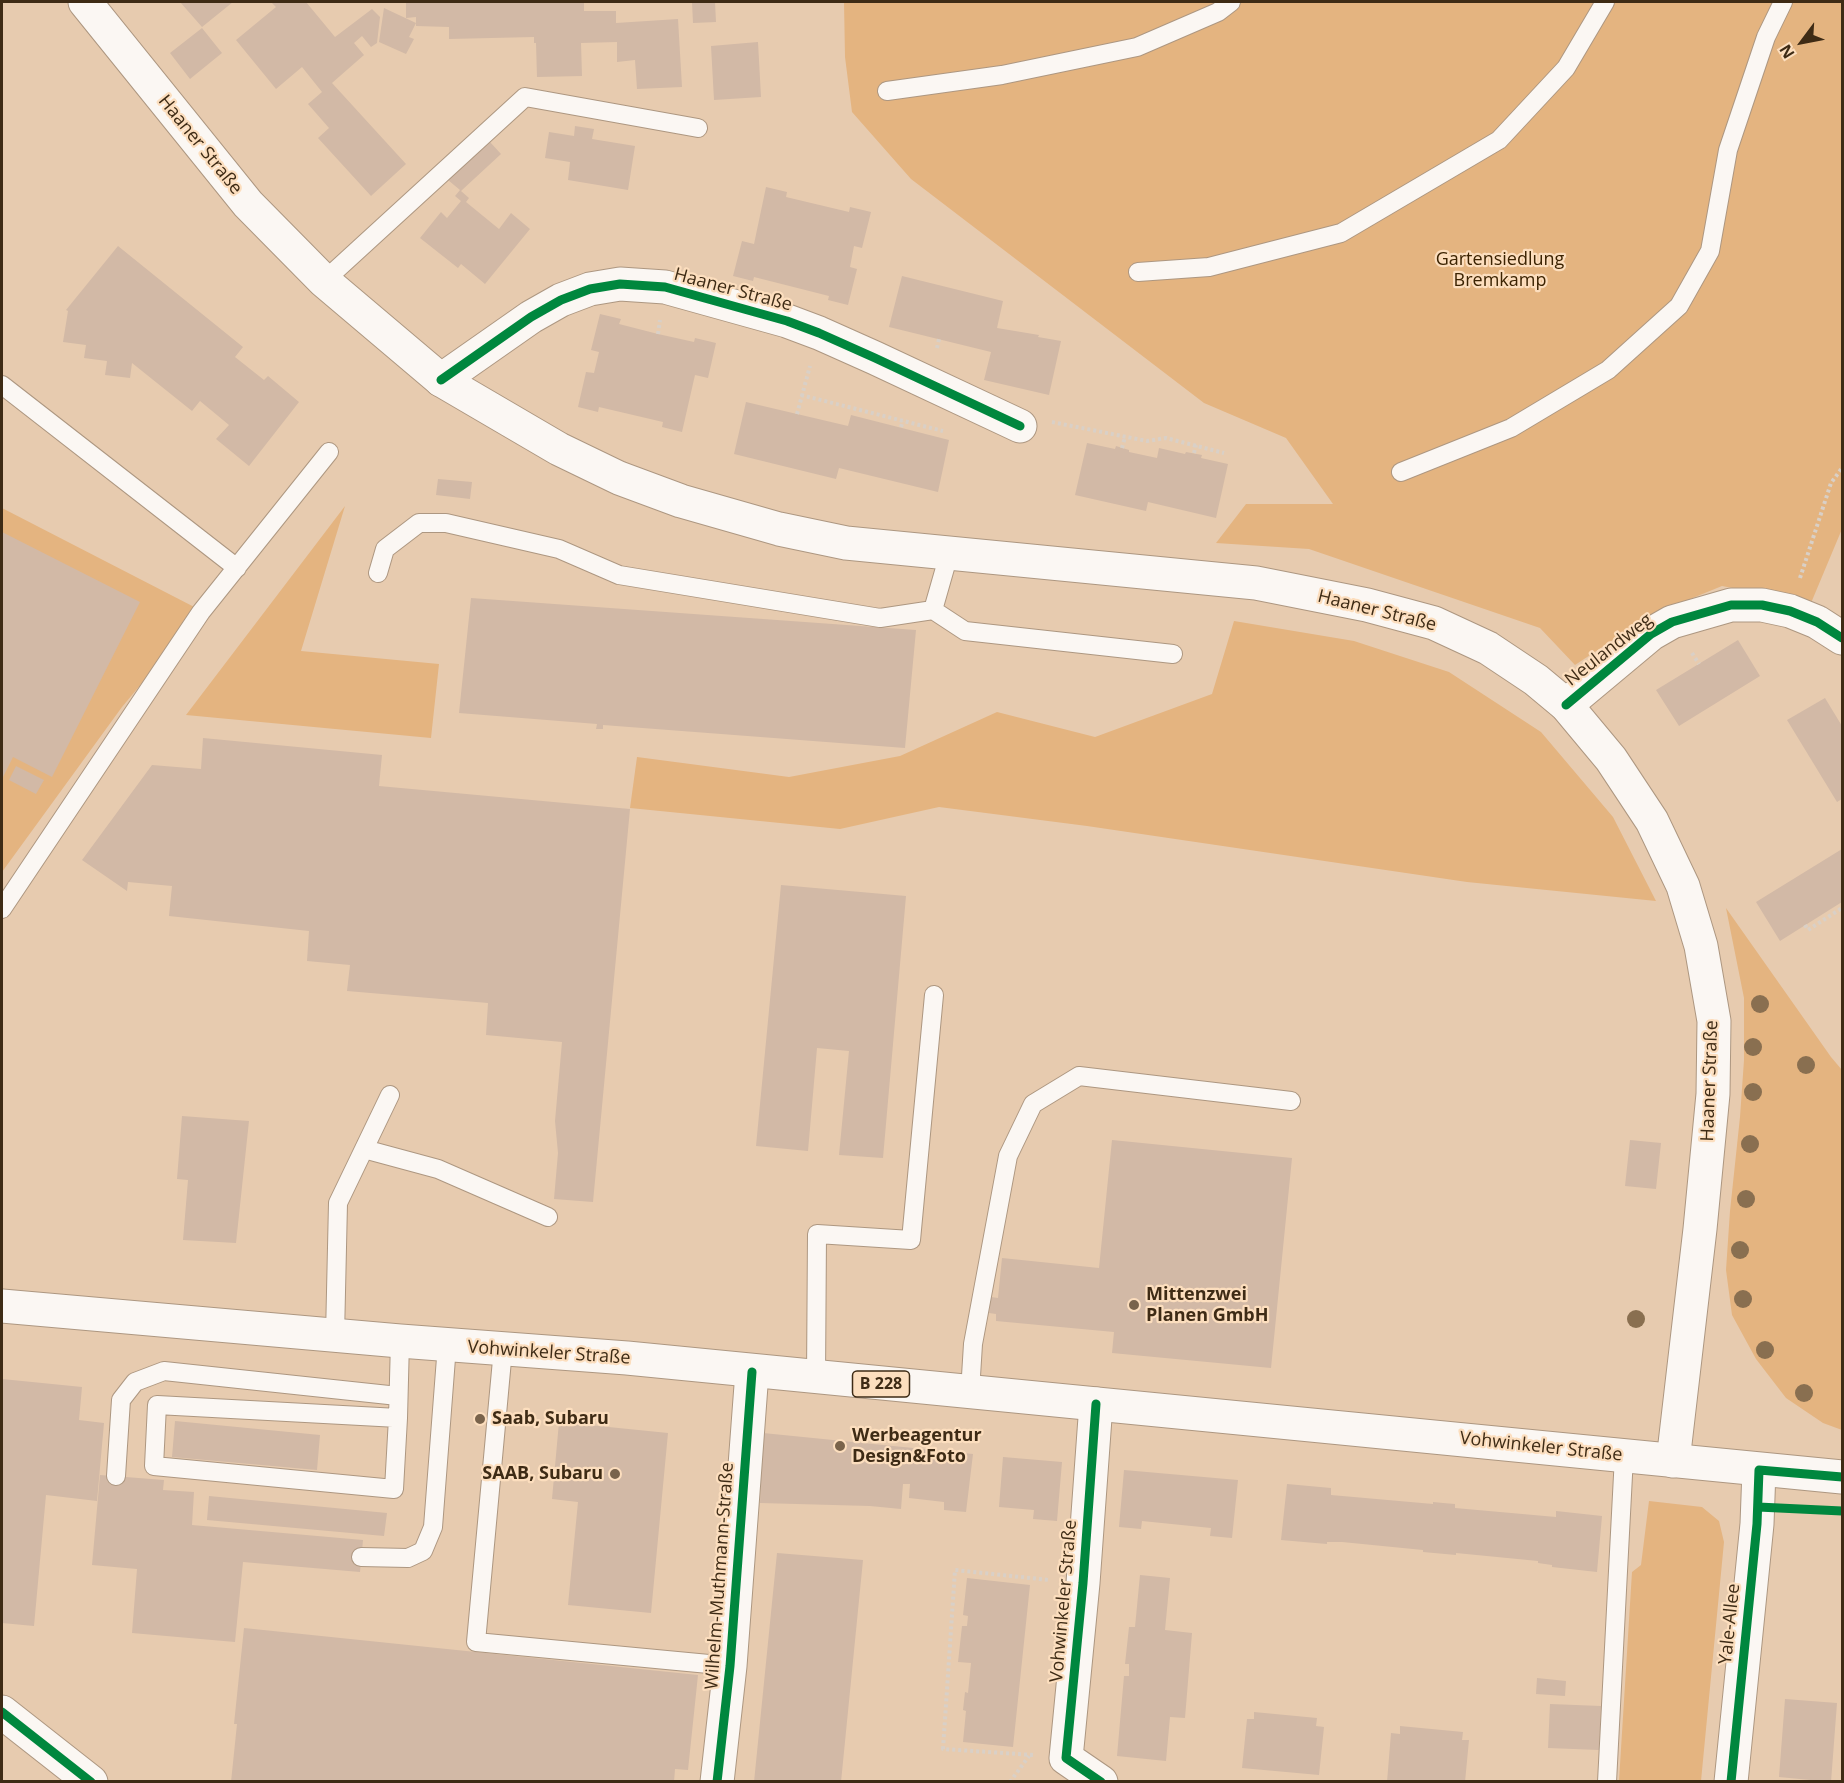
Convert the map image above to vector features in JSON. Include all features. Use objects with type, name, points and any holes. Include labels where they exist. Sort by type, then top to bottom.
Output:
[{"type":"main road","name":"Haaner Straße","points":[[85,2],[248,204],[324,281],[441,380],[559,449],[619,478],[681,501],[779,529],[846,543],[1256,583],[1367,605],[1434,623],[1488,648],[1536,680],[1566,705],[1611,759],[1652,821],[1683,886],[1701,946],[1714,1021],[1713,1094],[1673,1461]]},
{"type":"main road","name":"Haaner Straße","points":[[441,380],[531,317],[561,300],[590,289],[620,284],[665,287],[787,321],[819,333],[1020,426]]},
{"type":"main road","name":"Neulandweg","points":[[1566,705],[1651,634],[1672,622],[1731,605],[1762,605],[1790,611],[1817,622],[1842,638]]},
{"type":"main road","name":"Vohwinkeler Straße","points":[[2,1306],[335,1336],[627,1358],[1842,1477]]},
{"type":"main road","name":"Wilhelm-Muthmann-Straße","points":[[717,1782],[730,1666],[752,1372]]},
{"type":"main road","name":"Vohwinkeler Straße","points":[[1066,1758],[1083,1583],[1096,1404]]},
{"type":"main road","name":"Yale-Allee","points":[[1731,1782],[1758,1507],[1759,1470]]},
{"type":"main road","points":[[2,1712],[91,1782]]},
{"type":"main road","points":[[1066,1758],[1101,1782]]},
{"type":"lane","points":[[887,91],[1002,75],[1137,47],[1218,12],[1231,2]]},
{"type":"lane","points":[[1138,272],[1209,267],[1341,233],[1499,140],[1566,68],[1605,2]]},
{"type":"lane","points":[[1401,472],[1511,428],[1599,376],[1679,306],[1710,251],[1728,150],[1766,37],[1783,2]]},
{"type":"lane","points":[[324,281],[525,97],[698,128]]},
{"type":"lane","points":[[2,385],[237,568]]},
{"type":"lane","points":[[2,909],[201,612],[329,452]]},
{"type":"lane","points":[[378,573],[385,549],[419,523],[446,523],[559,549],[619,575],[880,618],[933,609],[965,631],[1173,654]]},
{"type":"lane","points":[[933,609],[949,554]]},
{"type":"lane","points":[[816,1378],[817,1234],[911,1240],[934,995]]},
{"type":"lane","points":[[970,1392],[973,1344],[1008,1156],[1033,1104],[1079,1076],[1291,1101]]},
{"type":"lane","points":[[335,1336],[338,1203],[390,1095]]},
{"type":"lane","points":[[364,1149],[438,1169],[548,1217]]},
{"type":"lane","points":[[398,1418],[157,1405],[154,1466],[394,1489],[398,1418],[400,1341]]},
{"type":"lane","points":[[361,1557],[408,1558],[423,1551],[433,1527],[447,1345]]},
{"type":"lane","points":[[503,1349],[476,1642],[730,1666]]},
{"type":"lane","points":[[116,1476],[121,1400],[135,1382],[164,1371],[398,1396]]},
{"type":"lane","points":[[1607,1782],[1624,1456]]},
{"type":"path","points":[[796,414],[819,333]]},
{"type":"path","points":[[801,395],[945,431]]},
{"type":"path","points":[[1020,426],[1044,420],[1147,441],[1166,438],[1224,453]]},
{"type":"path","points":[[901,427],[903,421]]},
{"type":"path","points":[[1122,448],[1125,437]]},
{"type":"path","points":[[1194,453],[1196,445]]},
{"type":"path","points":[[1790,611],[1830,483],[1842,468]]},
{"type":"path","points":[[1805,926],[1808,930],[1842,908]]},
{"type":"path","points":[[1066,1758],[943,1749],[955,1570],[1083,1583]]},
{"type":"path","points":[[1010,1782],[1030,1755]]},
{"type":"green space","name":"Gartensiedlung Bremkamp","points":[[844,2],[1842,2],[1842,529],[1811,603],[1722,586],[1651,615],[1575,665],[1540,628],[1309,549],[1216,543],[1246,504],[1333,504],[1286,438],[1204,403],[911,179],[852,112],[845,57]]},
{"type":"green space","points":[[345,506],[301,651],[439,664],[431,738],[186,715]]},
{"type":"green space","points":[[2,508],[202,611],[122,707],[2,872]]},
{"type":"green space","points":[[1234,621],[1354,641],[1449,672],[1541,732],[1613,817],[1656,901],[1467,882],[1087,826],[939,807],[840,829],[630,808],[637,757],[789,777],[900,756],[997,712],[1095,737],[1212,694]]},
{"type":"green space","points":[[1726,908],[1842,1070],[1842,1430],[1823,1423],[1786,1398],[1756,1359],[1732,1315],[1726,1270],[1744,1060],[1744,998]]},
{"type":"green space","points":[[1649,1501],[1702,1507],[1719,1521],[1724,1542],[1701,1781],[1619,1781],[1632,1572],[1641,1565]]},
{"type":"building","points":[[180,2],[233,2],[202,27]]},
{"type":"building","points":[[271,2],[306,2],[335,37],[372,9],[380,17],[377,43],[371,47],[362,36],[354,43],[364,55],[332,83],[406,164],[371,196],[318,138],[329,128],[308,104],[322,92],[302,67],[276,89],[236,40],[276,7]]},
{"type":"building","points":[[406,2],[584,2],[584,11],[616,11],[616,23],[678,19],[682,87],[637,89],[635,60],[617,62],[617,42],[581,43],[582,76],[537,77],[534,37],[449,39],[449,27],[416,26],[416,17],[406,18]]},
{"type":"building","points":[[692,2],[715,2],[716,22],[693,23]]},
{"type":"building","points":[[384,8],[416,23],[409,37],[414,39],[406,54],[379,42]]},
{"type":"building","points":[[202,28],[222,53],[190,79],[170,53]]},
{"type":"building","points":[[758,42],[761,97],[714,100],[711,46]]},
{"type":"building","points":[[575,126],[594,129],[592,139],[635,146],[628,190],[568,180],[570,162],[545,158],[549,132],[574,136]]},
{"type":"building","points":[[490,142],[501,154],[461,191],[469,198],[466,202],[499,229],[511,213],[530,229],[485,284],[461,264],[458,268],[420,238],[441,212],[447,218],[461,201],[455,196],[460,190],[448,180]]},
{"type":"building","points":[[766,187],[787,192],[786,197],[849,212],[850,207],[871,212],[862,248],[854,246],[850,267],[857,269],[848,305],[828,300],[829,296],[754,277],[753,281],[733,276],[742,241],[754,244]]},
{"type":"building","points":[[118,246],[243,347],[235,357],[264,380],[268,376],[299,402],[249,466],[216,439],[229,425],[200,401],[192,411],[132,363],[130,378],[105,375],[107,361],[84,358],[86,345],[63,342],[68,311],[66,310]]},
{"type":"building","points":[[902,276],[1003,301],[997,328],[1061,341],[1049,395],[984,380],[991,352],[889,327]]},
{"type":"building","points":[[600,314],[621,319],[619,324],[658,334],[694,342],[695,338],[716,343],[708,378],[695,375],[682,432],[662,427],[663,422],[599,407],[598,412],[578,407],[586,372],[594,373],[599,352],[591,350]]},
{"type":"building","points":[[746,402],[848,426],[851,415],[949,440],[938,492],[839,468],[836,479],[734,454]]},
{"type":"building","points":[[1087,443],[1115,449],[1116,446],[1129,450],[1129,452],[1157,458],[1159,448],[1185,454],[1186,452],[1228,464],[1216,518],[1148,502],[1146,511],[1075,495]]},
{"type":"building","points":[[438,479],[472,482],[470,499],[436,495]]},
{"type":"building","points":[[2,532],[140,602],[52,777],[13,757],[2,779]]},
{"type":"building","points":[[471,598],[916,630],[905,748],[603,725],[603,729],[596,729],[597,724],[459,713]]},
{"type":"building","points":[[1738,640],[1760,676],[1679,726],[1656,690]]},
{"type":"building","points":[[1825,698],[1842,726],[1842,799],[1837,802],[1787,720]]},
{"type":"building","points":[[203,738],[382,755],[379,786],[630,809],[593,1202],[554,1199],[558,1153],[555,1121],[562,1042],[486,1035],[488,1003],[347,991],[350,965],[307,961],[309,931],[169,916],[172,886],[128,882],[127,891],[82,860],[152,765],[201,769]]},
{"type":"building","points":[[16,766],[44,780],[36,794],[9,780]]},
{"type":"building","points":[[1842,849],[1842,902],[1780,941],[1756,902]]},
{"type":"building","points":[[781,885],[906,896],[883,1158],[839,1155],[849,1051],[817,1048],[808,1151],[756,1146]]},
{"type":"building","points":[[182,1116],[249,1121],[236,1243],[183,1240],[188,1180],[177,1179]]},
{"type":"building","points":[[1112,1140],[1292,1158],[1271,1368],[1112,1353],[1114,1332],[996,1321],[996,1314],[989,1313],[991,1297],[998,1298],[1002,1258],[1099,1268]]},
{"type":"building","points":[[1630,1140],[1661,1143],[1656,1189],[1625,1186]]},
{"type":"building","points":[[2,1379],[82,1387],[79,1420],[104,1423],[97,1501],[46,1495],[34,1626],[2,1623]]},
{"type":"building","points":[[175,1421],[320,1435],[317,1470],[172,1457]]},
{"type":"building","points":[[559,1422],[668,1433],[651,1613],[568,1605],[578,1502],[552,1499]]},
{"type":"building","points":[[763,1433],[973,1454],[966,1512],[944,1510],[944,1502],[909,1498],[910,1484],[903,1484],[901,1509],[760,1503]]},
{"type":"building","points":[[1003,1457],[1062,1462],[1057,1521],[1033,1519],[1034,1510],[999,1507]]},
{"type":"building","points":[[1124,1470],[1238,1480],[1232,1538],[1210,1536],[1211,1528],[1142,1521],[1141,1529],[1119,1527]]},
{"type":"building","points":[[100,1475],[164,1480],[163,1490],[194,1492],[192,1525],[363,1540],[360,1572],[243,1562],[235,1642],[132,1633],[137,1569],[92,1565]]},
{"type":"building","points":[[1287,1484],[1331,1488],[1331,1495],[1455,1504],[1455,1508],[1556,1517],[1556,1511],[1602,1516],[1597,1572],[1552,1567],[1552,1565],[1538,1563],[1538,1561],[1423,1552],[1423,1550],[1342,1542],[1327,1542],[1327,1544],[1281,1540]]},
{"type":"building","points":[[209,1496],[387,1513],[384,1536],[207,1520]]},
{"type":"building","points":[[777,1553],[863,1560],[841,1782],[754,1782]]},
{"type":"building","points":[[1140,1575],[1170,1578],[1165,1630],[1192,1633],[1185,1718],[1170,1717],[1166,1761],[1117,1756],[1124,1676],[1129,1676],[1129,1664],[1125,1664],[1129,1627],[1135,1627]]},
{"type":"building","points":[[967,1578],[1030,1585],[1013,1747],[963,1742],[966,1711],[963,1710],[965,1692],[968,1693],[971,1663],[958,1662],[962,1626],[967,1626],[968,1616],[963,1615]]},
{"type":"building","points":[[244,1628],[698,1675],[688,1770],[675,1769],[674,1782],[231,1782],[237,1724],[234,1724]]},
{"type":"building","points":[[1537,1678],[1566,1681],[1565,1696],[1536,1694]]},
{"type":"building","points":[[1785,1699],[1837,1703],[1831,1782],[1779,1777]]},
{"type":"building","points":[[1550,1704],[1601,1706],[1599,1750],[1548,1748]]},
{"type":"building","points":[[1254,1712],[1317,1718],[1316,1726],[1324,1727],[1319,1775],[1242,1768],[1247,1719],[1254,1719]]},
{"type":"building","points":[[1400,1726],[1463,1732],[1462,1740],[1469,1740],[1465,1782],[1387,1782],[1391,1733],[1400,1734]]},
{"type":"cycle path","points":[[441,380],[531,317],[561,300],[590,289],[620,284],[665,287],[787,321],[819,333],[1020,426]]},
{"type":"cycle path","points":[[1566,705],[1651,634],[1672,622],[1731,605],[1762,605],[1790,611],[1817,622],[1842,638]]},
{"type":"cycle path","points":[[717,1782],[730,1666],[752,1372]]},
{"type":"cycle path","points":[[1096,1404],[1083,1583],[1066,1758],[1101,1782]]},
{"type":"cycle path","points":[[1731,1782],[1757,1524],[1759,1470],[1842,1477]]},
{"type":"cycle path","points":[[1758,1507],[1842,1511]]},
{"type":"cycle path","points":[[2,1712],[91,1782]]},
{"type":"place","name":"Mittenzwei Planen GmbH","points":[[1134,1305]]},
{"type":"place","name":"Saab, Subaru","points":[[480,1419]]},
{"type":"place","name":"Werbeagentur Design&Foto","points":[[840,1446]]},
{"type":"place","name":"SAAB, Subaru","points":[[615,1474]]}]
